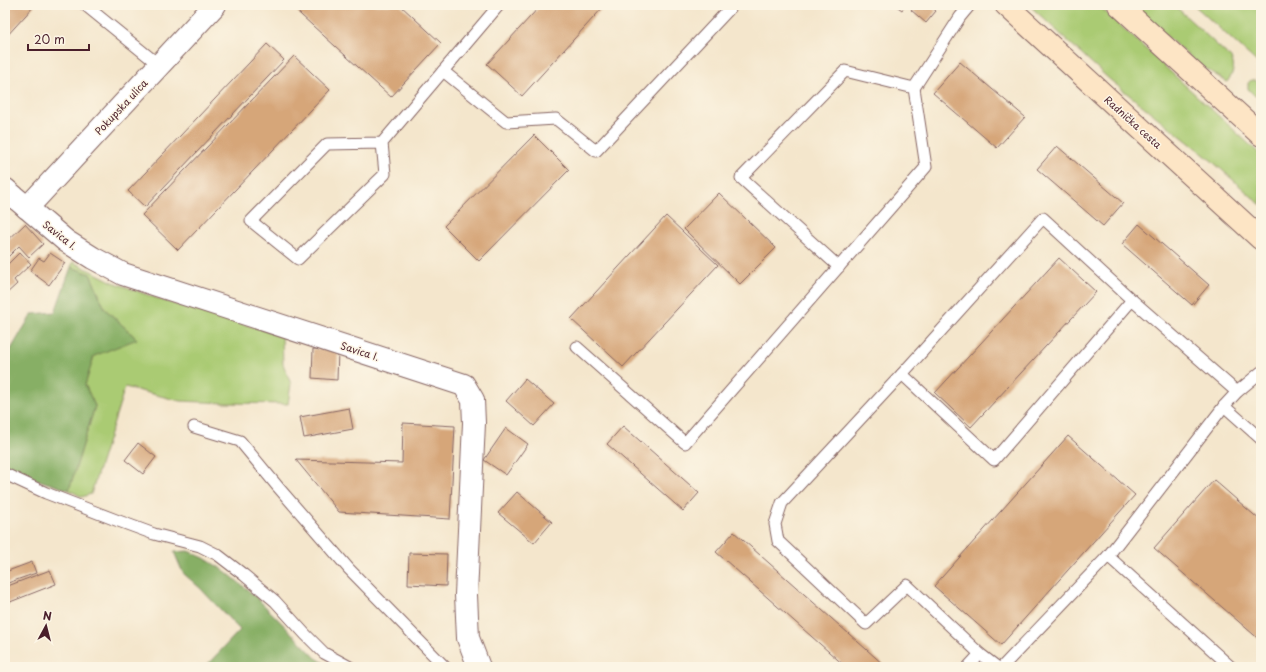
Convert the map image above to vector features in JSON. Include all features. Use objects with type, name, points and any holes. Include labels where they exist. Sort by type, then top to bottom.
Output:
[{"type":"main road","name":"Radnička cesta","points":[[1006,5],[1261,239]]},
{"type":"main road","points":[[1119,5],[1261,135]]},
{"type":"street","name":"Pokupska ulica","points":[[27,208],[215,5]]},
{"type":"street","name":"Savica I.","points":[[5,189],[66,241],[123,274],[464,385],[472,400],[474,423],[466,595],[468,638],[479,667]]},
{"type":"lane","points":[[85,5],[159,65]]},
{"type":"lane","points":[[382,142],[327,144],[251,220],[298,259],[385,174],[382,142],[499,5]]},
{"type":"lane","points":[[443,71],[506,122],[556,120],[596,151],[733,5]]},
{"type":"lane","points":[[578,347],[684,444],[926,167],[914,88],[970,5]]},
{"type":"lane","points":[[839,267],[740,178],[845,71],[914,88]]},
{"type":"lane","points":[[997,667],[980,654],[907,585],[866,624],[778,541],[775,524],[782,503],[902,374],[1043,218],[1132,300],[1237,392]]},
{"type":"lane","points":[[902,374],[994,460],[1132,300]]},
{"type":"lane","points":[[1002,667],[1108,556],[1224,406],[1237,392],[1261,372]]},
{"type":"lane","points":[[1224,406],[1261,439]]},
{"type":"lane","points":[[194,427],[240,440],[349,569],[445,667]]},
{"type":"lane","points":[[5,474],[46,493],[116,520],[154,534],[200,546],[218,555],[275,602],[324,653],[350,667]]},
{"type":"lane","points":[[1108,556],[1230,667]]},
{"type":"lane","points":[[968,667],[980,654]]},
{"type":"green space","points":[[1029,5],[1098,5],[1261,155],[1261,205],[1212,161],[1109,79]]},
{"type":"green space","points":[[1131,5],[1174,5],[1231,58],[1233,70],[1227,82],[1198,64]]},
{"type":"green space","points":[[1194,5],[1261,5],[1261,66]]},
{"type":"green space","points":[[1251,80],[1255,80],[1261,86],[1261,93],[1259,91],[1255,96],[1248,89],[1248,83]]},
{"type":"green space","points":[[73,262],[113,282],[167,302],[282,335],[283,364],[291,384],[288,404],[180,401],[125,387],[91,494],[82,497],[69,490],[95,406],[85,385],[94,356],[136,338],[105,309],[90,274],[71,267]]},
{"type":"green space","points":[[71,267],[90,274],[105,309],[137,339],[94,356],[85,385],[95,406],[69,490],[35,479],[5,464],[5,359],[32,314],[55,312]]},
{"type":"green space","points":[[188,551],[204,558],[225,571],[255,596],[316,658],[331,667],[205,667],[240,630],[200,588],[183,573],[174,552]]},
{"type":"building","points":[[5,5],[35,5],[5,38]]},
{"type":"building","points":[[290,5],[400,5],[441,43],[391,97]]},
{"type":"building","points":[[541,5],[605,5],[522,96],[487,64]]},
{"type":"building","points":[[895,5],[906,5],[902,10]]},
{"type":"building","points":[[915,5],[929,5],[936,11],[926,23],[911,10]]},
{"type":"building","points":[[267,44],[284,60],[145,207],[128,191]]},
{"type":"building","points":[[294,56],[330,90],[178,250],[142,215]]},
{"type":"building","points":[[960,62],[1025,117],[997,148],[933,93]]},
{"type":"building","points":[[534,135],[569,170],[479,261],[444,226]]},
{"type":"building","points":[[1057,146],[1123,203],[1103,226],[1037,169]]},
{"type":"building","points":[[719,193],[776,248],[740,284],[684,229]]},
{"type":"building","points":[[666,216],[718,265],[623,367],[571,319]]},
{"type":"building","points":[[25,224],[43,244],[29,257],[19,246],[5,260],[5,243]]},
{"type":"building","points":[[1139,224],[1209,285],[1192,305],[1122,244]]},
{"type":"building","points":[[20,252],[31,264],[14,280],[17,284],[5,295],[5,267]]},
{"type":"building","points":[[50,253],[65,263],[49,285],[30,271],[39,258],[44,261]]},
{"type":"building","points":[[1059,258],[1096,292],[971,427],[935,393]]},
{"type":"building","points":[[313,349],[338,350],[337,380],[312,378]]},
{"type":"building","points":[[525,379],[554,404],[534,426],[506,401]]},
{"type":"building","points":[[349,408],[353,429],[304,438],[300,417]]},
{"type":"building","points":[[403,423],[455,426],[450,519],[339,512],[296,460],[402,463]]},
{"type":"building","points":[[623,426],[699,493],[683,511],[607,444]]},
{"type":"building","points":[[506,428],[528,444],[506,475],[484,460]]},
{"type":"building","points":[[1068,436],[1135,495],[1001,645],[934,586]]},
{"type":"building","points":[[138,443],[156,457],[143,474],[125,460]]},
{"type":"building","points":[[1214,480],[1261,521],[1261,641],[1154,548]]},
{"type":"building","points":[[517,492],[552,522],[534,543],[498,513]]},
{"type":"building","points":[[734,532],[884,665],[881,667],[846,667],[716,552]]},
{"type":"building","points":[[409,553],[447,554],[446,586],[408,584]]},
{"type":"building","points":[[32,562],[36,573],[5,584],[5,572]]},
{"type":"building","points":[[50,570],[56,584],[5,604],[5,587]]}]
